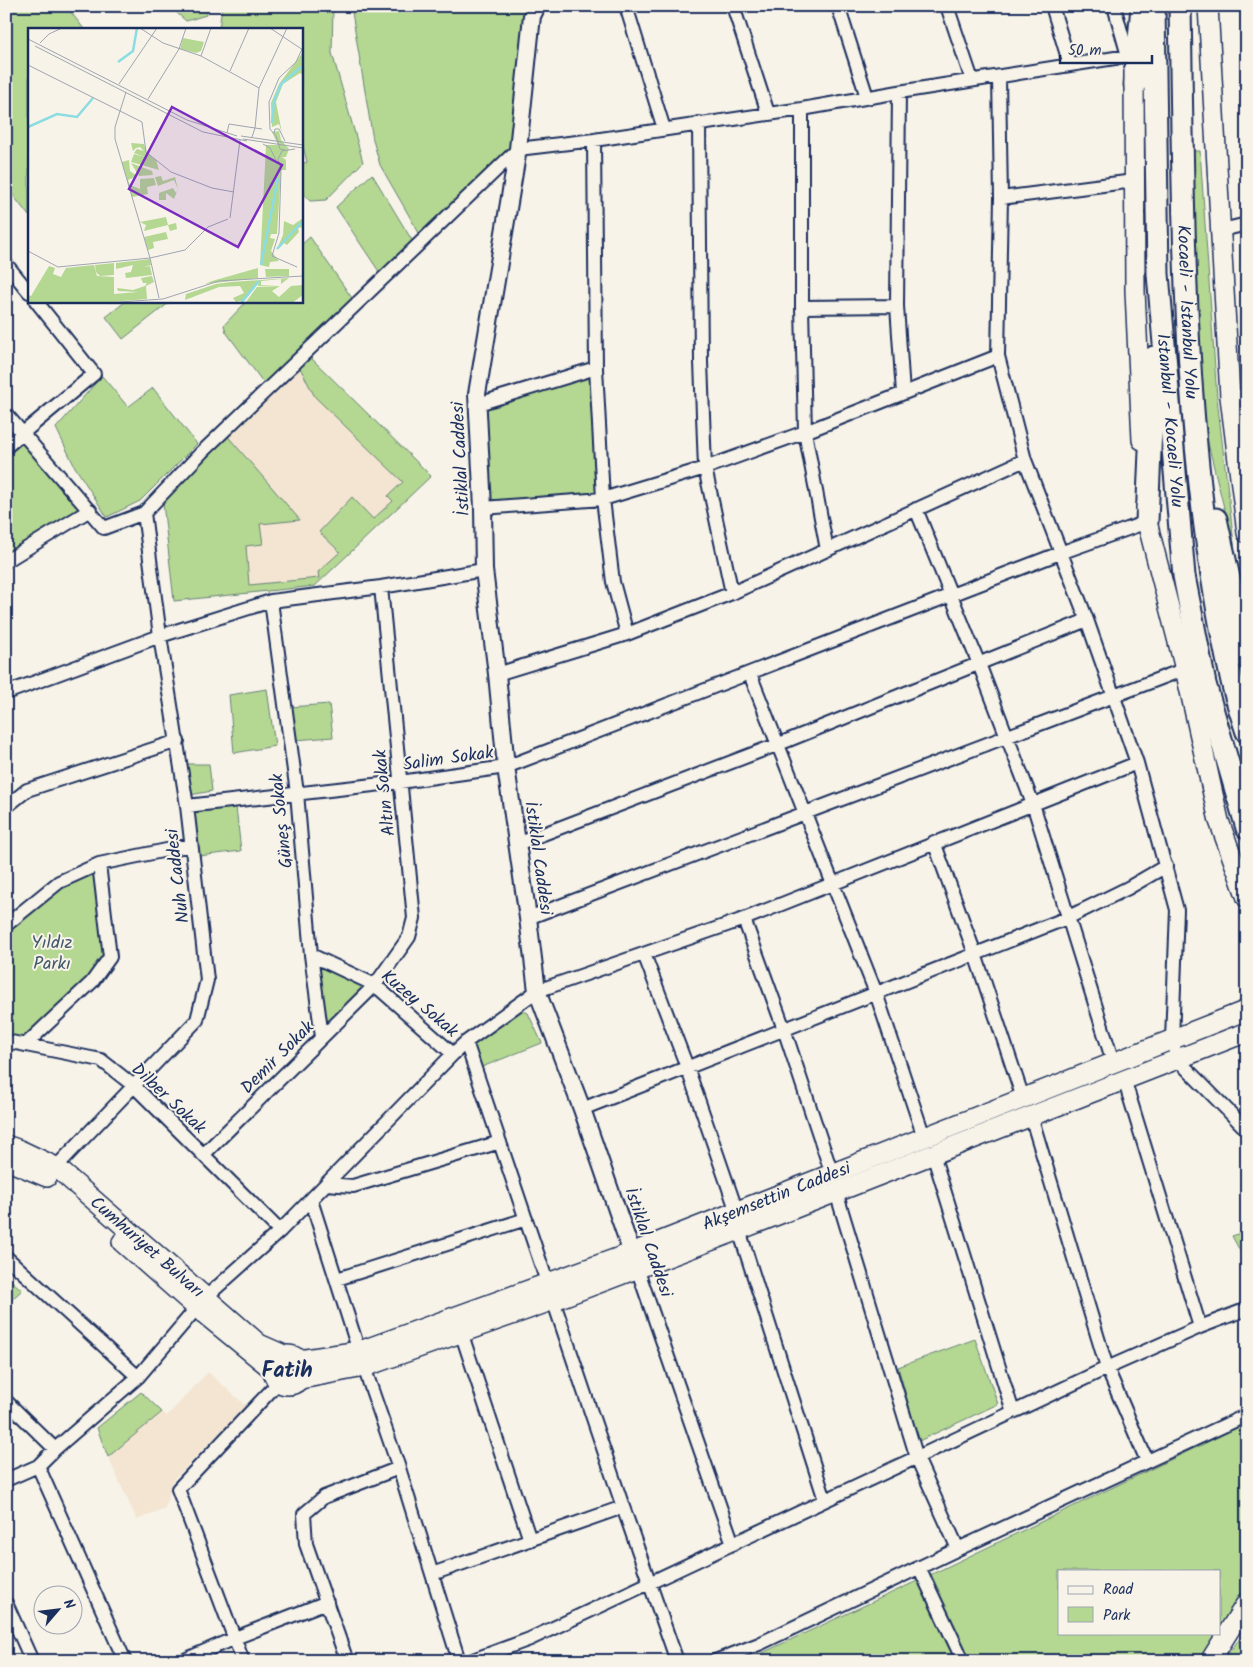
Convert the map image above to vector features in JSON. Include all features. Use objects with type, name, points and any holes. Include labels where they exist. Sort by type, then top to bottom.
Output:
[{"type":"highway","points":[[1135,85],[1142,6]]},
{"type":"highway","name":"İstanbul - Kocaeli Yolu","points":[[1154,6],[1158,274],[1184,576],[1205,684],[1247,828]]},
{"type":"highway","name":"Kocaeli - İstanbul Yolu","points":[[1180,6],[1185,260],[1197,465],[1210,571],[1231,678],[1247,732]]},
{"type":"highway","points":[[1147,522],[1158,274]]},
{"type":"highway","points":[[1193,411],[1247,659]]},
{"type":"main road","points":[[1132,6],[1131,56],[1135,85],[1135,291],[1147,522],[1185,669],[1219,821],[1247,898]]},
{"type":"main road","points":[[1208,6],[1222,230],[1239,396],[1247,533]]},
{"type":"main road","name":"Akşemsettin Caddesi","points":[[634,1261],[736,1212],[1247,1010]]},
{"type":"main road","name":"Akşemsettin Caddesi","points":[[284,1367],[303,1369],[301,1379],[362,1359],[634,1261],[739,1230],[1247,1032]]},
{"type":"main road","name":"Cumhuriyet Bulvarı","points":[[6,1145],[20,1150],[54,1173],[201,1303],[284,1367]]},
{"type":"main road","name":"Cumhuriyet Bulvarı","points":[[6,1160],[54,1173]]},
{"type":"main road","name":"Akşemsettin Caddesi","points":[[284,1367],[362,1359],[461,1332],[551,1291]]},
{"type":"main road","points":[[1210,1661],[1247,1602]]},
{"type":"main road","points":[[1216,1661],[1247,1624]]},
{"type":"street","name":"İstiklal Caddesi","points":[[537,6],[532,16],[518,149],[477,394],[484,570],[498,674],[506,767],[537,991],[582,1109],[733,1544]]},
{"type":"street","points":[[626,6],[664,129]]},
{"type":"street","points":[[733,6],[768,113]]},
{"type":"street","points":[[838,6],[867,97]]},
{"type":"street","points":[[948,6],[972,80]]},
{"type":"street","points":[[1052,6],[1070,65]]},
{"type":"street","points":[[6,414],[104,528],[144,513],[202,452],[518,149],[594,140],[802,109],[972,80],[1131,56],[1114,6]]},
{"type":"street","points":[[999,77],[1001,198],[998,356],[1025,460],[1087,620],[1137,763],[1166,866],[1177,910],[1172,1039],[1177,1059],[1247,1130]]},
{"type":"street","points":[[899,92],[897,306],[902,393]]},
{"type":"street","points":[[802,109],[802,307],[805,432],[827,550]]},
{"type":"street","points":[[699,123],[701,362],[705,468],[732,593]]},
{"type":"street","points":[[594,140],[596,368],[603,499],[613,582],[627,634]]},
{"type":"street","points":[[1001,198],[1134,181]]},
{"type":"street","points":[[1222,230],[1247,224]]},
{"type":"street","points":[[6,264],[28,291]]},
{"type":"street","points":[[6,447],[94,374],[37,302]]},
{"type":"street","points":[[802,307],[897,306]]},
{"type":"street","points":[[483,508],[603,499],[705,468],[805,432],[998,356]]},
{"type":"street","points":[[478,404],[596,368]]},
{"type":"street","points":[[498,674],[627,634],[732,593],[1025,460]]},
{"type":"street","points":[[916,509],[1033,804],[1113,1062]]},
{"type":"street","points":[[6,561],[90,510]]},
{"type":"street","name":"Nuh Caddesi","points":[[54,1173],[198,1020],[207,980],[187,806],[160,636],[144,513]]},
{"type":"street","name":"Salim Sokak","points":[[187,806],[400,782],[506,767],[1060,553],[1147,522]]},
{"type":"street","points":[[6,693],[160,636],[271,601],[380,587],[484,570]]},
{"type":"street","name":"Altın Sokak","points":[[375,985],[409,937],[414,918],[380,587]]},
{"type":"street","name":"Güneş Sokak","points":[[271,601],[297,793],[311,955],[322,1037]]},
{"type":"street","points":[[517,844],[779,744],[1087,620]]},
{"type":"street","points":[[528,918],[1185,669]]},
{"type":"street","points":[[750,674],[876,993],[924,1137]]},
{"type":"street","points":[[6,807],[27,790],[178,741]]},
{"type":"street","points":[[6,1480],[38,1466],[138,1377],[201,1303],[280,1231],[453,1054],[466,1042],[537,991],[744,918],[1137,763]]},
{"type":"street","points":[[934,842],[975,954],[1023,1098]]},
{"type":"street","points":[[6,925],[59,882],[99,864],[191,845]]},
{"type":"street","points":[[25,1044],[92,982],[110,957],[99,864]]},
{"type":"street","points":[[582,1109],[1067,918],[1128,888],[1166,866]]},
{"type":"street","points":[[744,918],[784,1029],[832,1174]]},
{"type":"street","points":[[644,954],[687,1067],[736,1212]]},
{"type":"street","name":"Kuzey Sokak","points":[[311,955],[375,985],[453,1054]]},
{"type":"street","name":"Demir Sokak","points":[[204,1155],[375,985]]},
{"type":"street","name":"Dilber Sokak","points":[[6,1041],[101,1060],[134,1086],[280,1231]]},
{"type":"street","points":[[466,1042],[677,1661]]},
{"type":"street","points":[[1124,1080],[1200,1327]]},
{"type":"street","points":[[1031,1116],[1107,1368],[1146,1461]]},
{"type":"street","points":[[326,1184],[353,1186],[500,1142]]},
{"type":"street","points":[[933,1154],[1013,1412]]},
{"type":"street","points":[[836,1192],[917,1458],[958,1549]]},
{"type":"street","points":[[311,1200],[362,1359],[400,1468],[459,1661]]},
{"type":"street","points":[[337,1279],[526,1219]]},
{"type":"street","points":[[739,1230],[825,1500]]},
{"type":"street","points":[[6,1257],[138,1377]]},
{"type":"street","points":[[470,1661],[530,1639],[1107,1368],[1200,1327],[1247,1309]]},
{"type":"street","points":[[461,1332],[530,1540]]},
{"type":"street","points":[[244,1661],[178,1489],[284,1367]]},
{"type":"street","points":[[6,1401],[55,1449]]},
{"type":"street","points":[[715,1661],[759,1644],[919,1567],[1247,1416]]},
{"type":"street","points":[[38,1466],[125,1661]]},
{"type":"street","points":[[347,1661],[306,1544],[304,1514],[324,1497],[400,1468]]},
{"type":"street","points":[[432,1574],[623,1507]]},
{"type":"street","points":[[919,1567],[959,1652]]},
{"type":"street","points":[[182,1661],[327,1602]]},
{"type":"street","points":[[8,1612],[32,1661]]},
{"type":"shaded area","points":[[306,353],[431,476],[315,586],[230,595],[162,494]]},
{"type":"shaded area","points":[[208,1372],[246,1406],[173,1480],[165,1508],[137,1520],[97,1428],[141,1392],[167,1416]]},
{"type":"green space","points":[[16,6],[66,6],[83,28],[28,28],[28,215],[6,186],[6,16]]},
{"type":"green space","points":[[169,6],[208,6],[206,15],[186,21]]},
{"type":"green space","points":[[222,6],[333,6],[332,53],[363,162],[326,200],[310,201],[302,188],[302,164],[307,162],[302,143],[302,28],[219,28]]},
{"type":"green space","points":[[351,6],[537,6],[518,149],[423,240],[380,165],[373,140]]},
{"type":"green space","points":[[1186,151],[1200,151],[1217,398],[1235,552],[1199,407]]},
{"type":"green space","points":[[372,174],[416,247],[384,279],[336,207]]},
{"type":"green space","points":[[310,237],[356,304],[306,353],[431,476],[315,586],[174,601],[162,494],[224,432],[300,520],[260,524],[263,544],[246,546],[249,585],[319,578],[318,572],[340,552],[319,532],[352,497],[373,519],[393,501],[388,496],[403,482],[315,397],[297,362],[268,389],[226,332],[224,325],[246,302],[302,302],[302,244]]},
{"type":"green space","points":[[125,302],[170,302],[123,339],[106,317]]},
{"type":"green space","points":[[596,368],[603,499],[483,508],[478,404]]},
{"type":"green space","points":[[102,376],[128,407],[153,388],[197,444],[140,501],[107,517],[75,467],[56,428]]},
{"type":"green space","points":[[24,433],[90,510],[6,561],[6,447]]},
{"type":"green space","points":[[267,689],[275,746],[234,753],[229,695]]},
{"type":"green space","points":[[329,704],[333,737],[295,740],[290,707]]},
{"type":"green space","points":[[185,764],[209,764],[212,791],[190,795]]},
{"type":"green space","points":[[236,807],[241,851],[199,856],[194,813]]},
{"type":"green space","name":"Yıldız Parkı","points":[[99,864],[110,957],[25,1045],[6,1041],[6,925],[59,882]]},
{"type":"green space","points":[[311,955],[375,985],[322,1037]]},
{"type":"green space","points":[[517,1008],[528,1013],[542,1043],[482,1067],[472,1043]]},
{"type":"green space","points":[[1247,1231],[1247,1264],[1232,1236]]},
{"type":"green space","points":[[6,1276],[22,1290],[6,1305]]},
{"type":"green space","points":[[975,1339],[998,1404],[919,1441],[898,1367]]},
{"type":"green space","points":[[141,1392],[162,1412],[108,1457],[97,1428]]},
{"type":"green space","points":[[1247,1423],[1247,1602],[1204,1661],[745,1661],[930,1575]]},
{"type":"green space","points":[[1247,1630],[1247,1661],[1222,1661]]},
{"type":"district","name":"Fatih","points":[[287,1369]]}]
